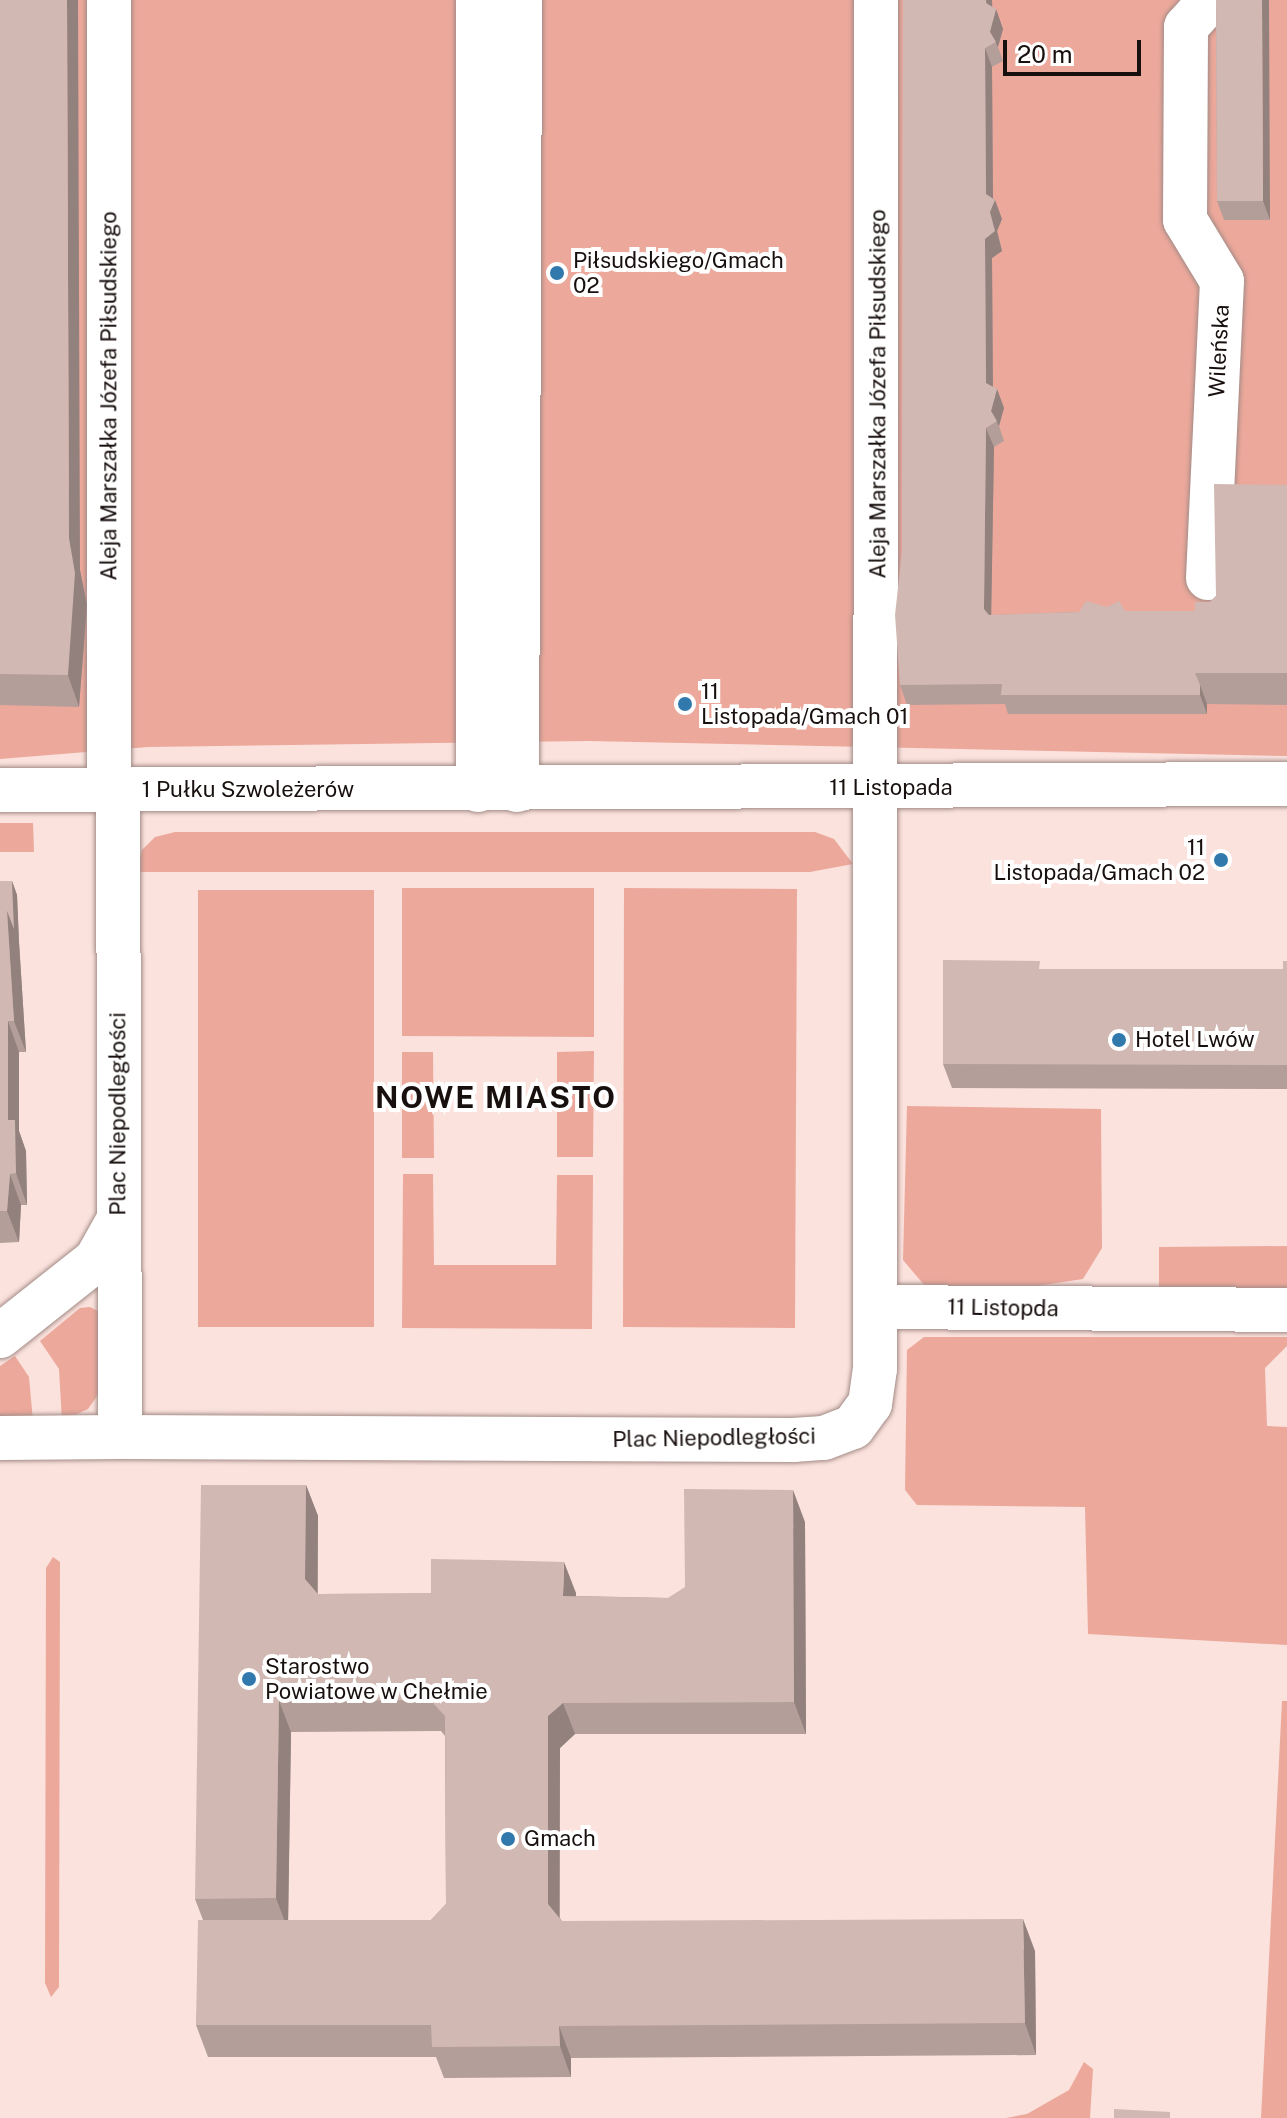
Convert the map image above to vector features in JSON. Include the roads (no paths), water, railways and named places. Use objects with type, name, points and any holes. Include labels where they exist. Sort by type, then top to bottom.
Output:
[{"type":"street","name":"Aleja Marszałka Józefa Piłsudskiego","points":[[109,0],[114,791]]},
{"type":"street","points":[[478,0],[497,790]]},
{"type":"street","points":[[497,790],[520,0]]},
{"type":"street","name":"Aleja Marszałka Józefa Piłsudskiego","points":[[876,0],[879,787]]},
{"type":"street","name":"Wileńska","points":[[1208,578],[1222,281],[1185,220],[1185,86],[1186,27],[1210,0]]},
{"type":"street","name":"11 Listopada","points":[[497,790],[1287,784]]},
{"type":"street","name":"Plac Niepodległości","points":[[0,1438],[824,1438],[853,1427],[870,1404],[876,1307],[879,787]]},
{"type":"street","name":"1 Pułku Szwoleżerów","points":[[0,790],[497,790]]},
{"type":"street","name":"Plac Niepodległości","points":[[114,791],[120,1437]]},
{"type":"street","points":[[0,1336],[96,1260],[119,1219]]},
{"type":"street","name":"11 Listopda","points":[[876,1307],[1287,1310]]},
{"type":"place","name":"Piłsudskiego/Gmach 02","points":[[557,273]]},
{"type":"place","name":"11 Listopada/Gmach 01","points":[[685,704]]},
{"type":"place","name":"11 Listopada/Gmach 02","points":[[1221,860]]},
{"type":"place","name":"Hotel Lwów","points":[[1119,1040]]},
{"type":"place","name":"Starostwo Powiatowe w Chełmie","points":[[249,1679]]},
{"type":"place","name":"Gmach","points":[[508,1839]]},
{"type":"district","name":"NOWE MIASTO","points":[[496,1097]]}]
